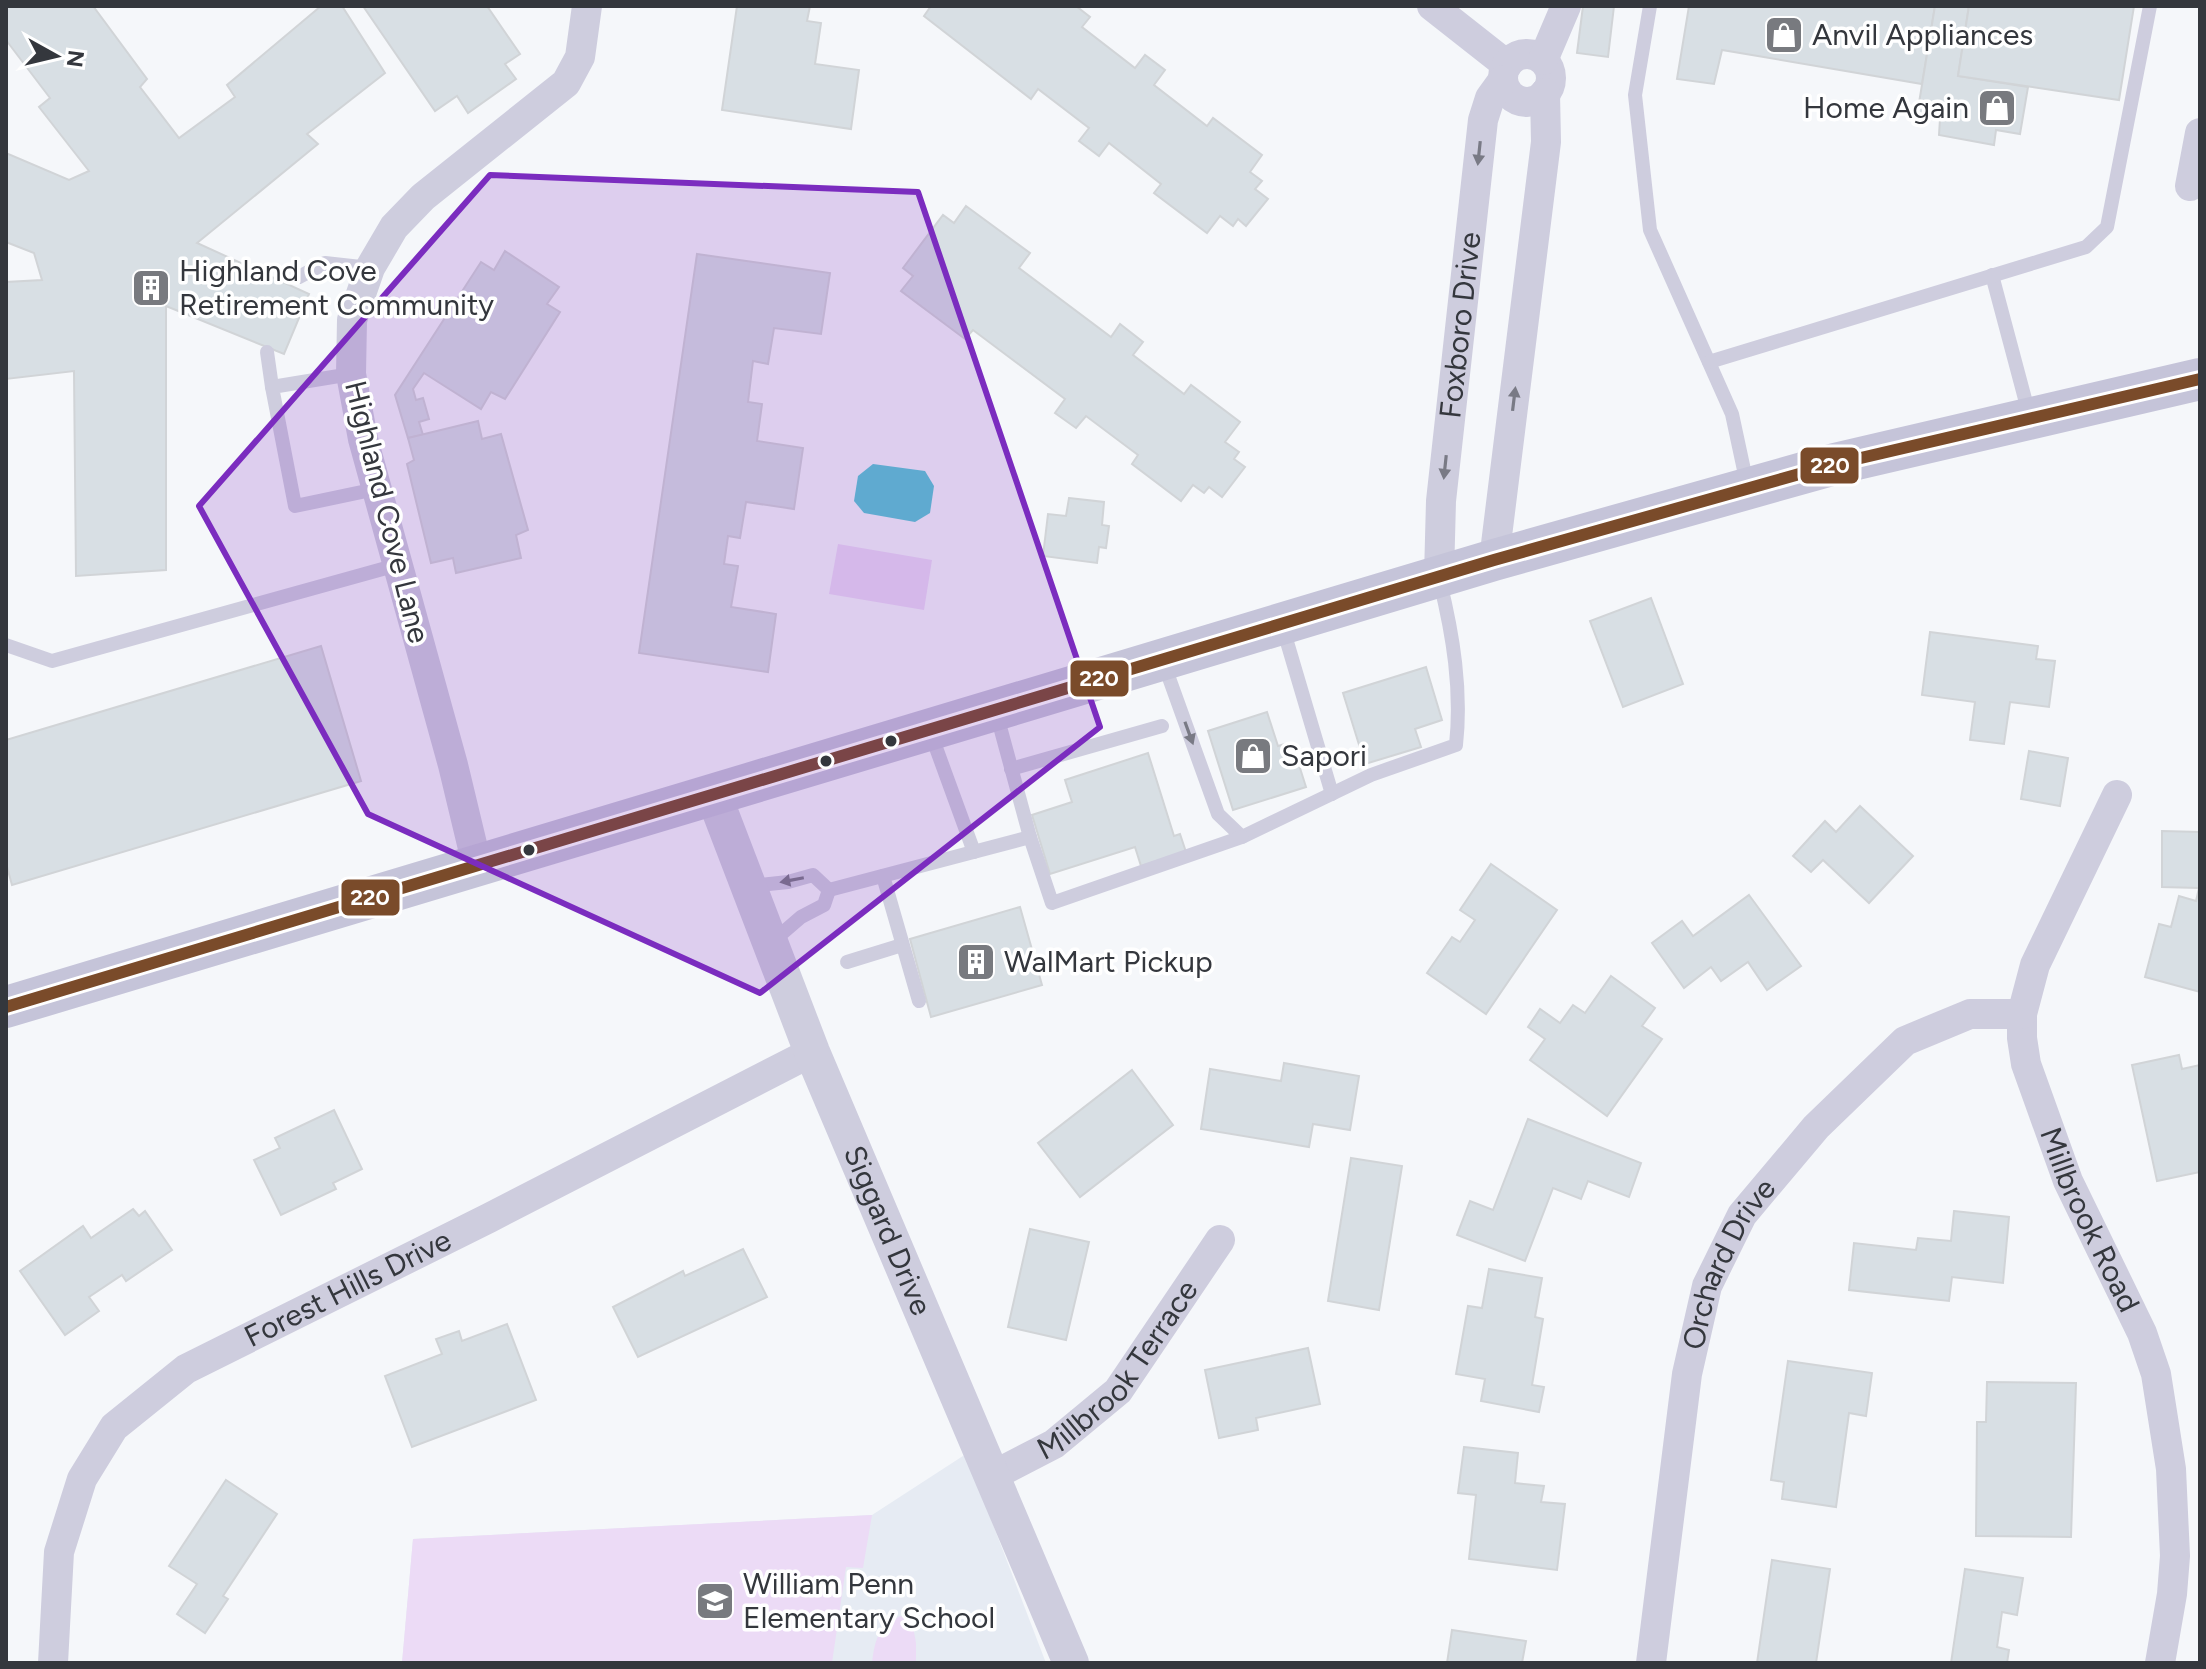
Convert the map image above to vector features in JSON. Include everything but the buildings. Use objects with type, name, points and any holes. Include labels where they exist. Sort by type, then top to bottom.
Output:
[{"type":"main road","points":[[6,1007],[1494,560],[1835,464],[2200,379]]},
{"type":"street","name":"Highland Cove Lane","points":[[477,865],[376,489],[351,374],[352,320],[370,268],[394,227],[423,197],[566,83],[580,57],[587,6]]},
{"type":"street","points":[[1432,6],[1505,72],[1509,94],[1524,102],[1539,98],[1545,93],[1551,78],[1543,60],[1526,54],[1512,59],[1505,72]]},
{"type":"street","points":[[1543,60],[1566,6]]},
{"type":"street","name":"Foxboro Drive","points":[[1439,576],[1441,501],[1483,120],[1490,98],[1505,72]]},
{"type":"street","name":"Foxboro Drive","points":[[1494,560],[1546,142],[1545,93]]},
{"type":"street","points":[[2190,186],[2200,133]]},
{"type":"street","name":"Millbrook Road","points":[[2117,795],[2035,965],[2022,1014],[2022,1038],[2026,1064],[2068,1181],[2142,1333],[2156,1374],[2171,1469],[2175,1556],[2160,1663]]},
{"type":"street","name":"Siggard Drive","points":[[714,796],[812,1052],[1071,1663]]},
{"type":"street","name":"Orchard Drive","points":[[1651,1663],[1687,1374],[1707,1286],[1742,1215],[1816,1127],[1905,1041],[1970,1014],[2022,1014]]},
{"type":"street","name":"Forest Hills Drive","points":[[53,1663],[59,1552],[82,1479],[114,1427],[186,1369],[812,1052]]},
{"type":"street","name":"Millbrook Terrace","points":[[992,1476],[1054,1444],[1118,1391],[1220,1240]]},
{"type":"lane","points":[[1650,6],[1635,95],[1650,230],[1732,414],[1748,489]]},
{"type":"lane","points":[[1709,362],[2086,247],[2107,227],[2150,6]]},
{"type":"lane","points":[[299,277],[325,263],[370,268]]},
{"type":"lane","points":[[1992,275],[2030,417]]},
{"type":"lane","points":[[267,352],[295,506],[376,489]]},
{"type":"lane","points":[[272,387],[351,374]]},
{"type":"lane","points":[[6,645],[52,661],[397,565]]},
{"type":"lane","points":[[996,712],[1030,837],[1052,903],[1242,837],[1371,775],[1456,745],[1454,640],[1439,576]]},
{"type":"lane","points":[[1282,624],[1332,794]]},
{"type":"lane","points":[[1163,659],[1218,814],[1242,837]]},
{"type":"lane","points":[[1011,769],[1162,726]]},
{"type":"lane","points":[[930,730],[974,852]]},
{"type":"lane","points":[[829,890],[1030,837]]},
{"type":"lane","points":[[749,886],[788,882],[813,875],[829,890]]},
{"type":"lane","points":[[883,876],[919,1001]]},
{"type":"lane","points":[[771,943],[801,917],[824,905],[829,890]]},
{"type":"lane","points":[[847,962],[902,945]]},
{"type":"highlighted area","points":[[490,175],[918,192],[1100,727],[760,993],[368,814],[199,506]]},
{"type":"shaded area","points":[[838,544],[932,560],[924,610],[829,594]]},
{"type":"shaded area","name":"William Penn Elementary School","points":[[966,1454],[1046,1663],[402,1663],[413,1539],[872,1515]]},
{"type":"shaded area","name":"William Penn Elementary School","points":[[872,1515],[863,1568],[846,1567],[832,1663],[402,1663],[413,1539]]},
{"type":"shaded area","points":[[900,1616],[912,1620],[916,1663],[872,1663],[879,1635]]},
{"type":"water","points":[[873,464],[925,471],[934,486],[930,513],[915,522],[864,513],[854,501],[858,476]]},
{"type":"transit line","name":"220","points":[[6,1007],[1494,560],[1835,464],[2200,379]]},
{"type":"place","name":"Anvil Appliances","points":[[1784,35]]},
{"type":"place","name":"Home Again","points":[[1997,108]]},
{"type":"place","name":"Highland Cove Retirement Community","points":[[151,288]]},
{"type":"place","name":"Sapori","points":[[1253,756]]},
{"type":"place","name":"WalMart Pickup","points":[[976,962]]},
{"type":"place","name":"William Penn Elementary School","points":[[715,1601]]}]
